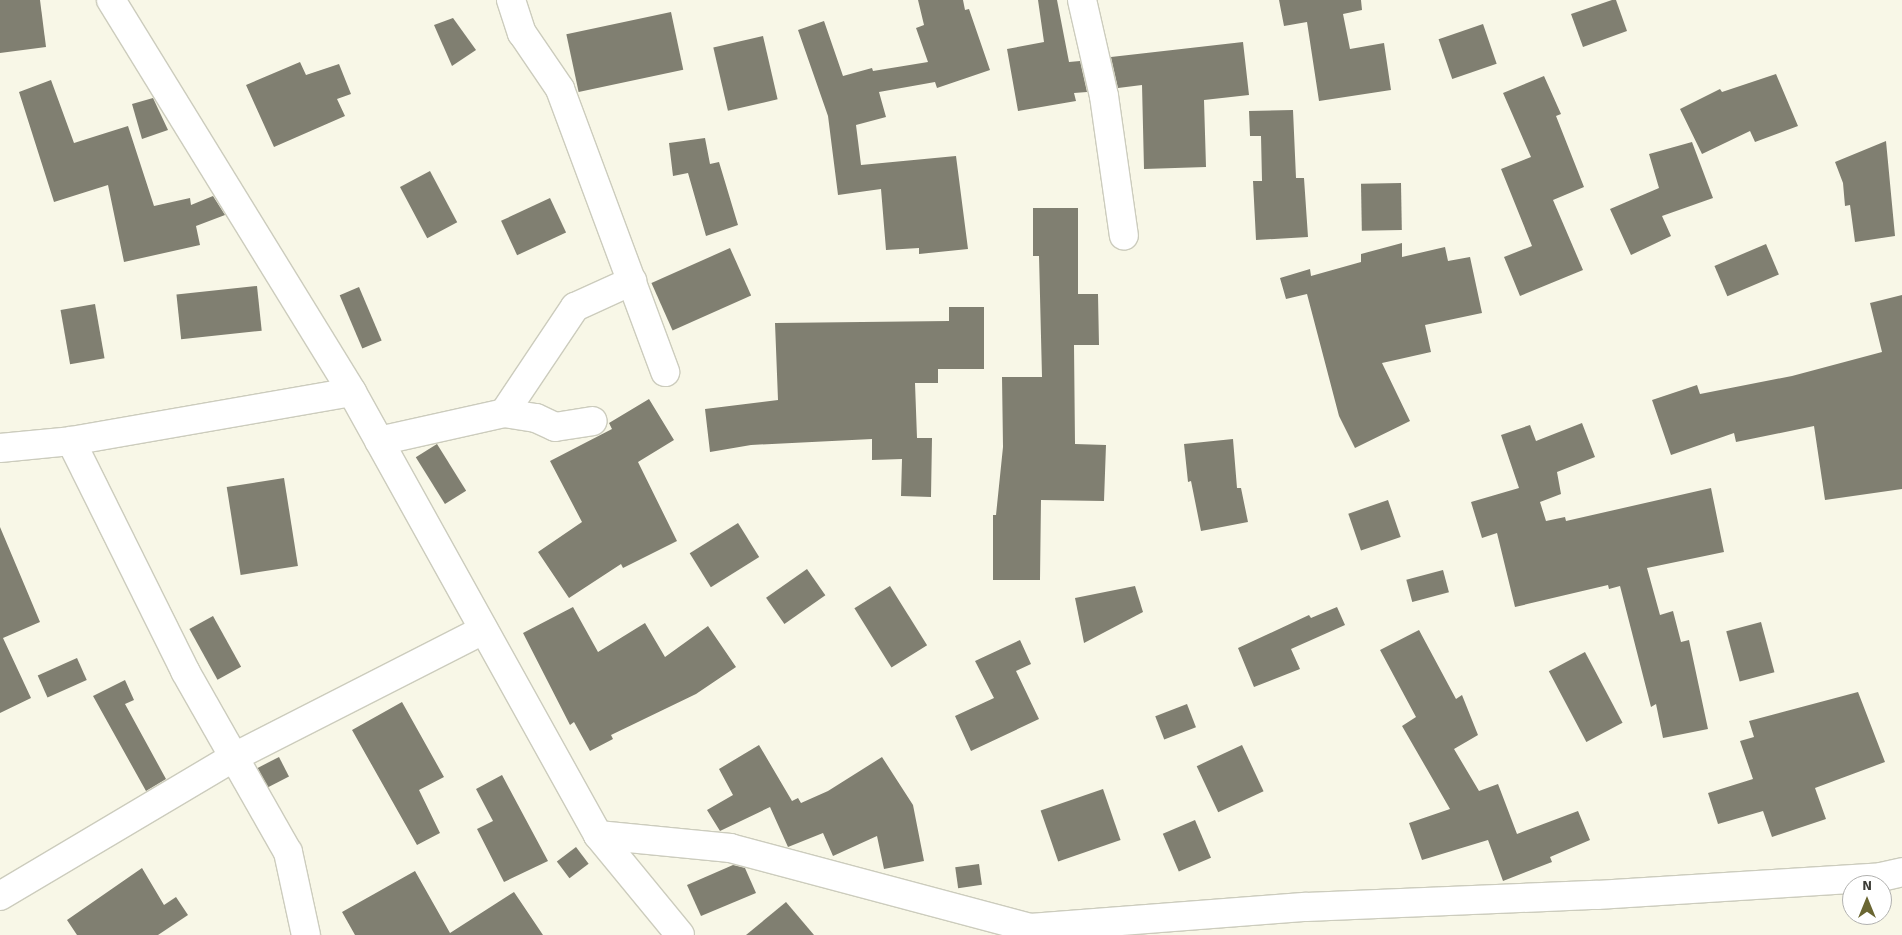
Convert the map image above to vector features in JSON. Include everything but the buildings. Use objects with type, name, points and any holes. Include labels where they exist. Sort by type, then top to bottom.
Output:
[{"type":"street","points":[[111,0],[352,392],[598,835],[680,935]]},
{"type":"street","points":[[511,0],[522,33],[560,89],[665,372]]},
{"type":"street","points":[[1082,0],[1104,96],[1124,236]]},
{"type":"street","points":[[504,413],[575,307],[632,281]]},
{"type":"street","points":[[0,448],[71,440],[352,392]]},
{"type":"street","points":[[380,441],[504,413],[536,418],[555,427],[593,421]]},
{"type":"street","points":[[71,440],[185,671],[288,852],[306,935]]},
{"type":"street","points":[[0,896],[234,757],[483,630]]},
{"type":"street","points":[[598,835],[730,848],[1032,932],[1306,907],[1695,889],[1881,877],[1902,872]]}]
